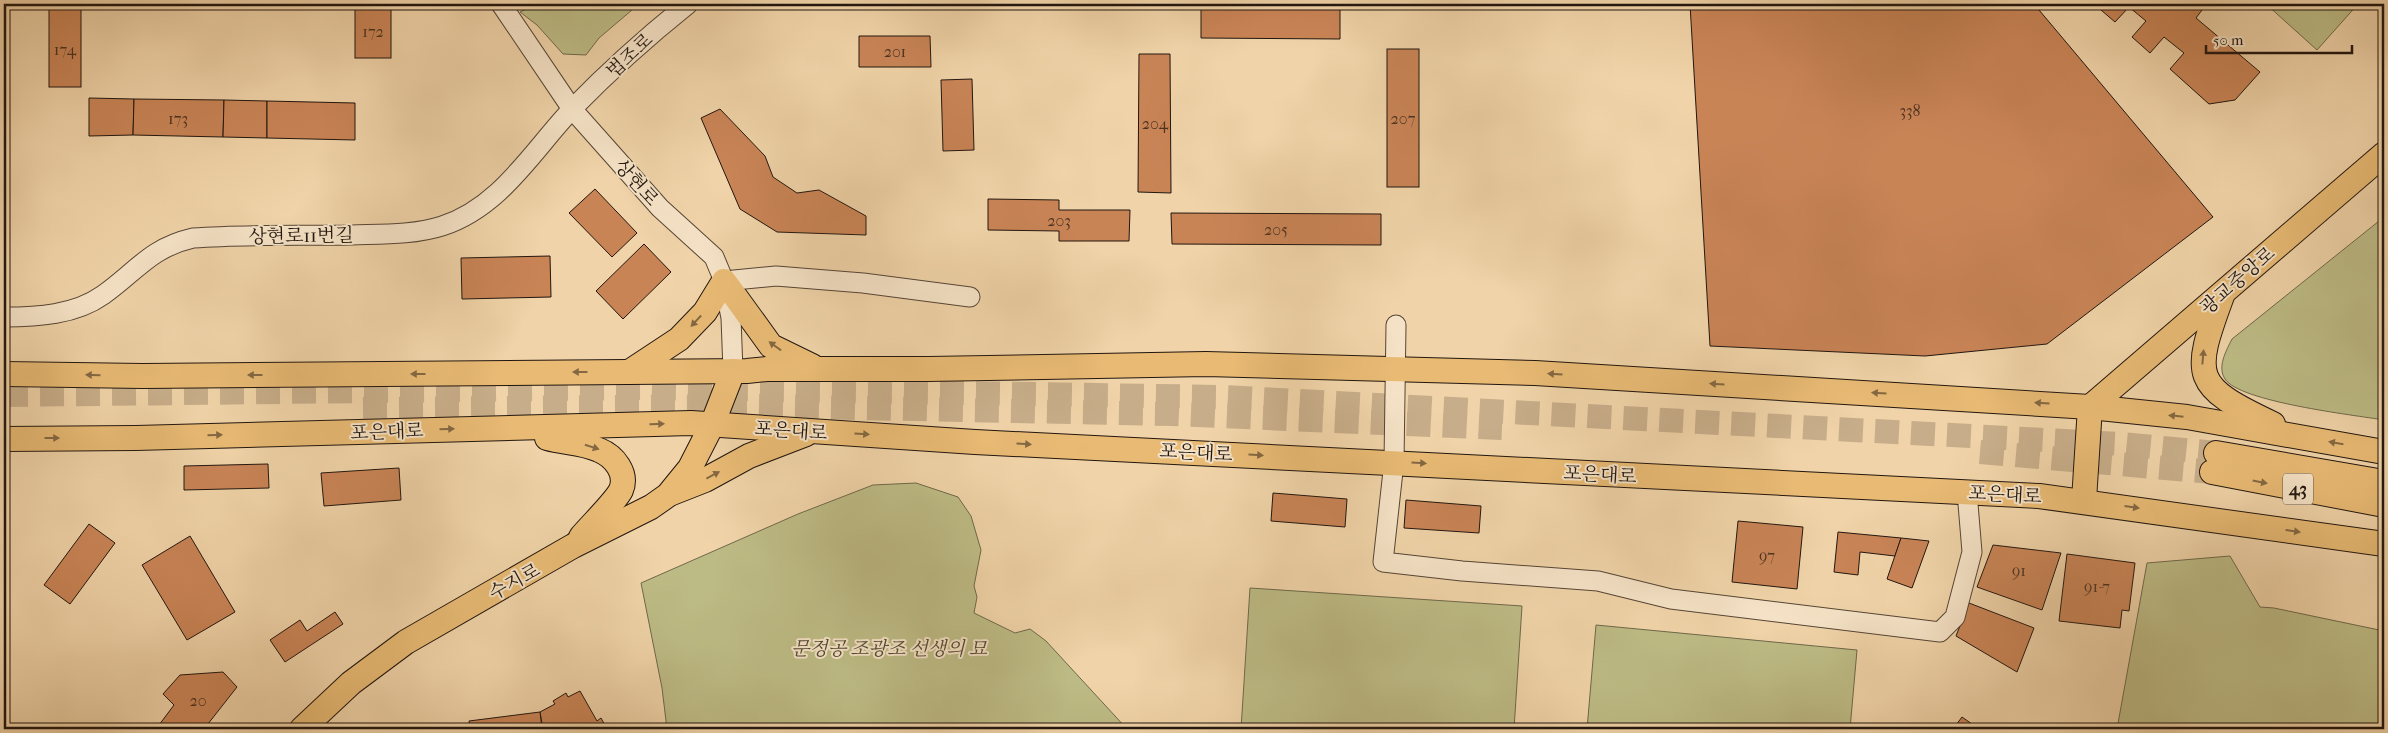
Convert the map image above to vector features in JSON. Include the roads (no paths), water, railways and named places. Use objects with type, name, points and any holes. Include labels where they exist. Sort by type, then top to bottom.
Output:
[{"type":"main road","name":"광교중앙로","points":[[2090,407],[2384,154]]},
{"type":"main road","points":[[629,372],[679,339],[705,312],[724,281],[771,346],[818,369]]},
{"type":"main road","points":[[2223,293],[2203,351],[2202,364],[2206,378],[2215,391],[2238,407],[2302,437]]},
{"type":"main road","points":[[4,374],[143,376],[629,372],[1206,364],[1395,368],[1535,373],[2090,407],[2187,417],[2384,452]]},
{"type":"main road","name":"수지로","points":[[302,729],[351,683],[406,642],[573,546],[650,507],[668,495],[690,468],[712,425],[732,371]]},
{"type":"main road","points":[[2084,500],[2090,407]]},
{"type":"main road","name":"포은대로","points":[[4,439],[136,438],[512,427],[712,425],[975,442],[1394,462],[1967,492],[2084,500],[2384,544]]},
{"type":"main road","points":[[512,427],[551,439],[575,442],[600,450],[614,460],[622,472],[621,490],[573,546]]},
{"type":"main road","points":[[668,495],[705,480],[749,456],[815,431]]},
{"type":"main road","name":"43","points":[[2384,482],[2214,462],[2384,505]]},
{"type":"street","name":"상현로","points":[[502,4],[572,109],[660,208],[714,258],[724,281],[731,318],[732,371]]},
{"type":"street","name":"법조로","points":[[572,109],[649,35],[688,4]]},
{"type":"street","name":"상현로11번길","points":[[4,317],[56,314],[91,302],[104,294],[154,252],[172,243],[193,238],[372,234],[420,231],[443,226],[470,213],[514,178],[572,109]]},
{"type":"street","points":[[724,281],[776,276],[862,283],[970,297]]},
{"type":"street","points":[[1396,324],[1394,462],[1384,562],[1462,571],[1598,581],[1671,599],[1940,632],[1955,616],[1972,552],[1967,492]]},
{"type":"tunnel","points":[[4,395],[644,388],[1222,397],[2122,444],[2216,453]]},
{"type":"tunnel","points":[[363,409],[753,406],[1171,414],[1502,428]]},
{"type":"tunnel","points":[[1980,452],[2212,472]]},
{"type":"park label","name":"문정공 조광조 선생의 묘","points":[[889,648]]}]
